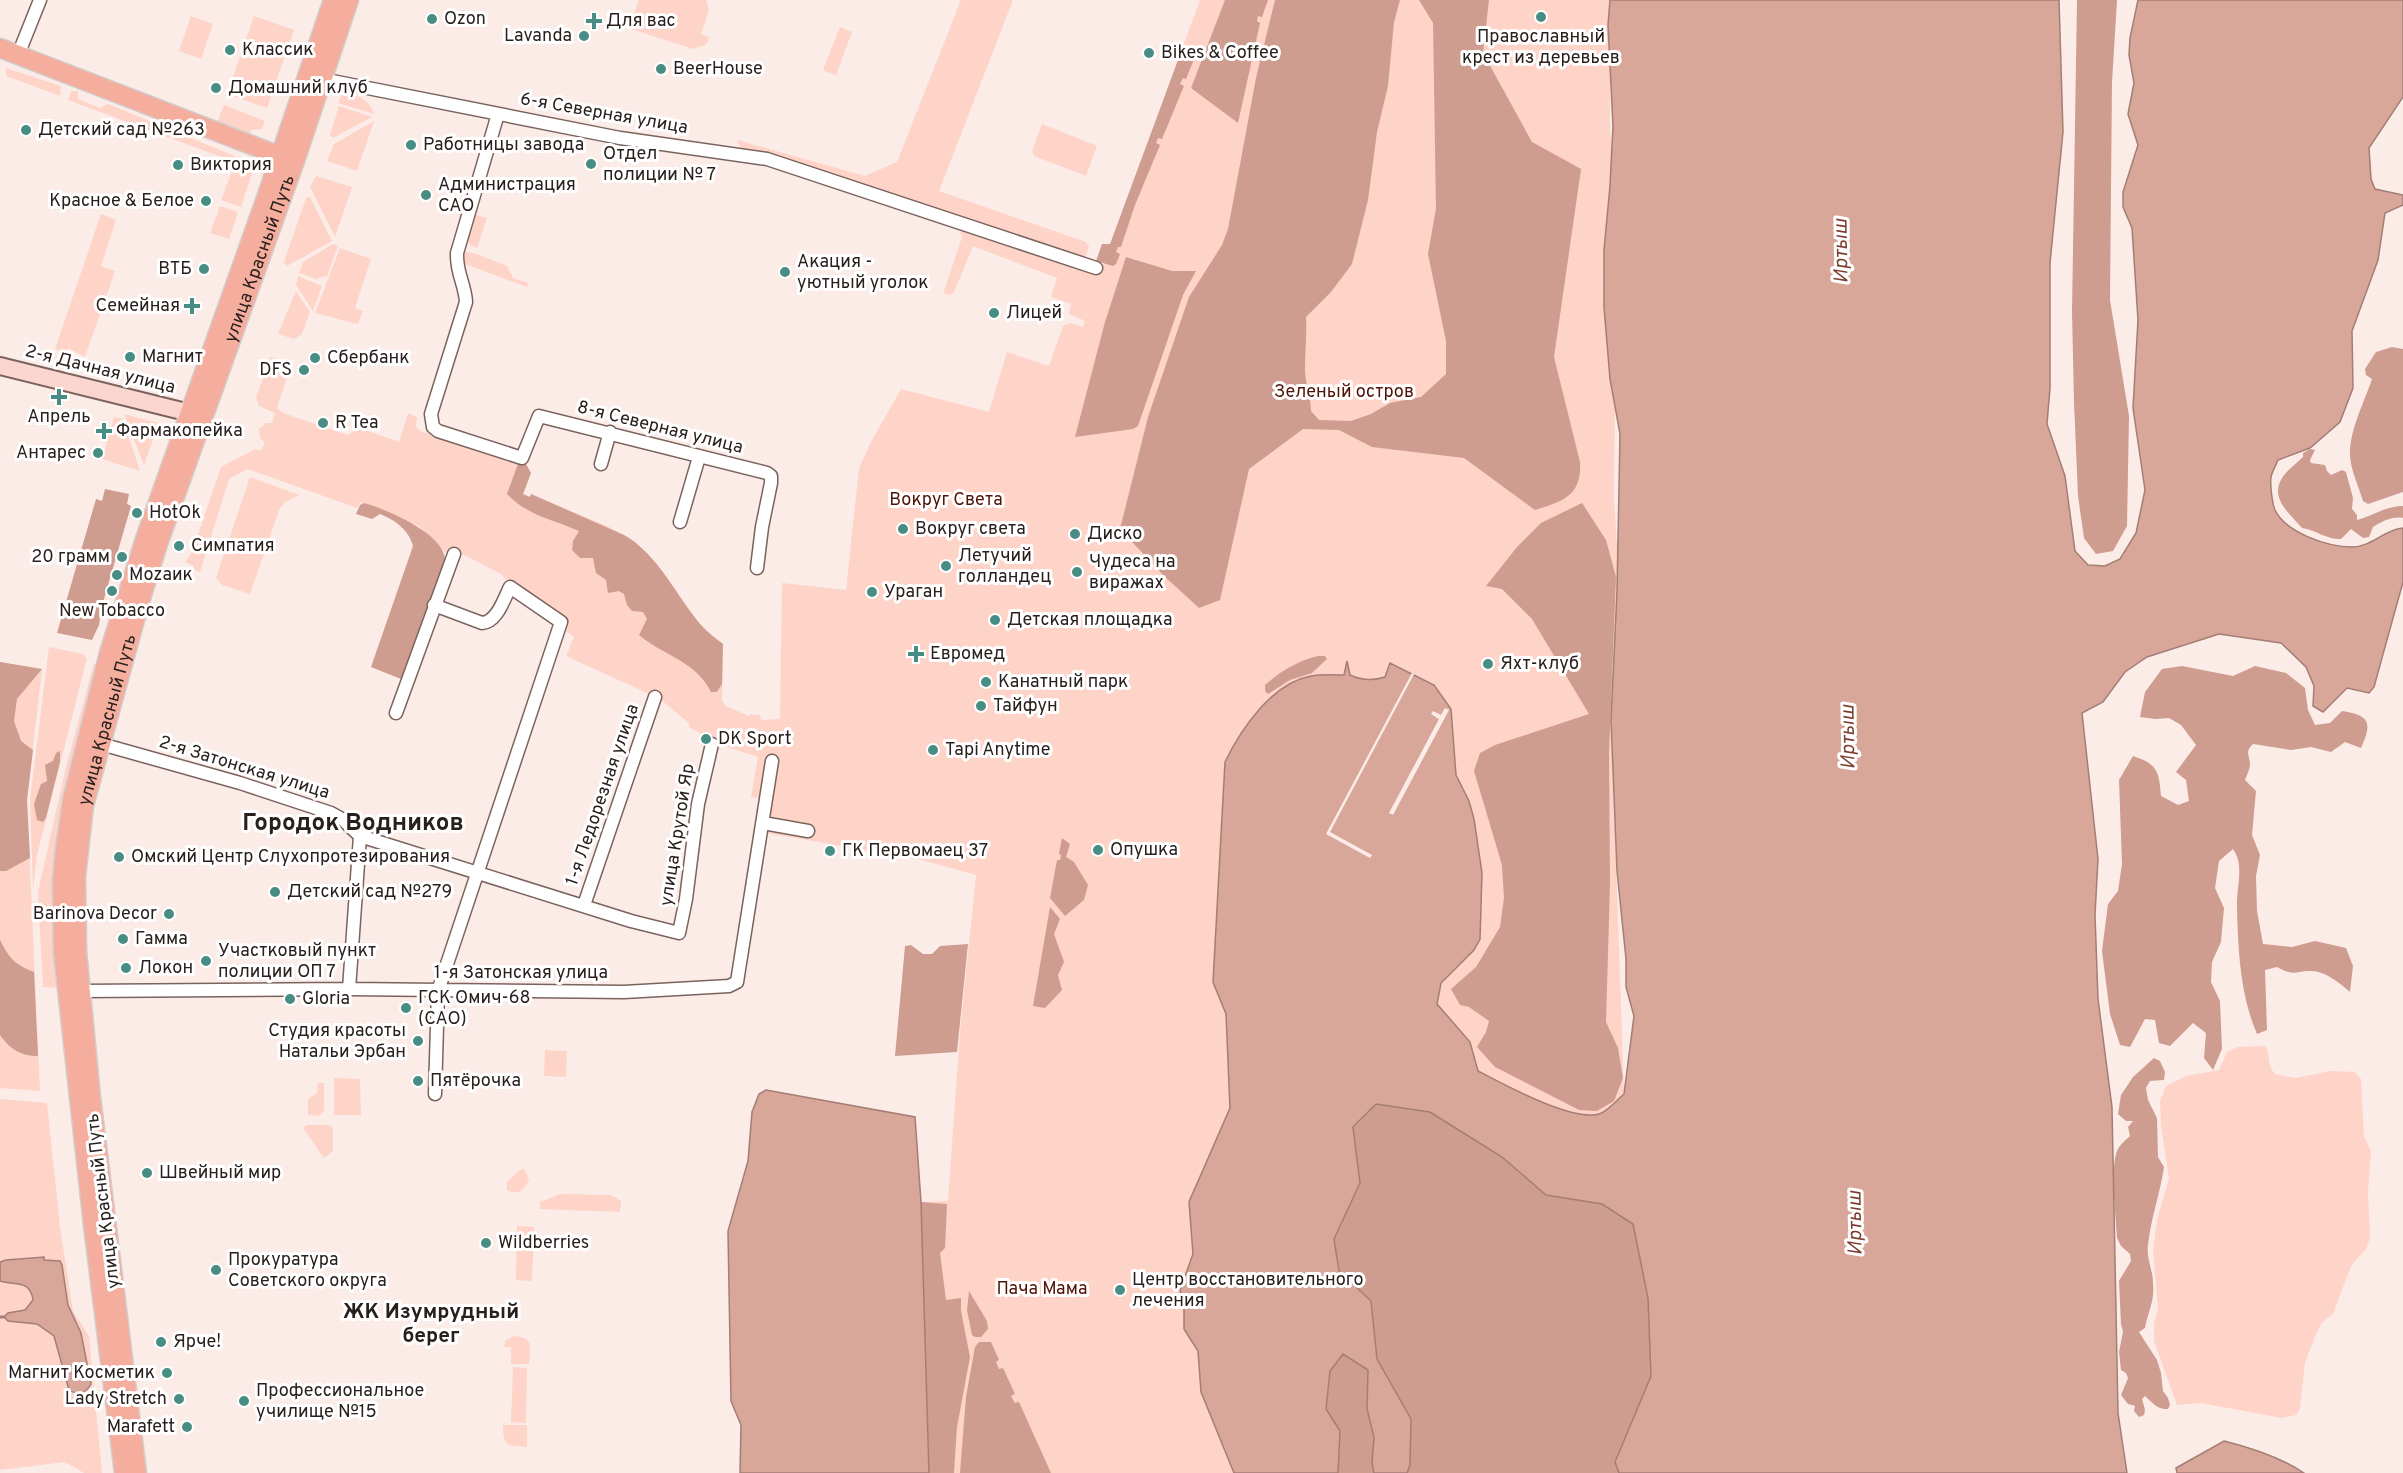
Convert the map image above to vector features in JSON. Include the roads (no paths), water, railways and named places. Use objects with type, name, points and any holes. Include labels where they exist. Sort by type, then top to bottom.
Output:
[{"type":"main road","name":"улица Красный Путь","points":[[315,77],[333,0]]},
{"type":"main road","name":"улица Красный Путь","points":[[137,1473],[106,1224],[62,912],[65,849],[72,801],[117,655],[158,544],[315,77],[349,0]]},
{"type":"main road","points":[[0,48],[287,159]]},
{"type":"main road","name":"улица Красный Путь","points":[[124,1473],[74,992],[77,951],[76,876],[84,806],[101,744],[117,655],[145,539],[190,413],[287,159]]},
{"type":"street","points":[[18,55],[40,0]]},
{"type":"street","name":"6-я Северная улица","points":[[315,77],[620,138],[767,159],[1096,268]]},
{"type":"street","name":"8-я Северная улица","points":[[498,114],[457,253],[458,274],[465,291],[466,302],[431,414],[433,424],[438,431],[522,458],[539,416],[767,473],[771,476],[757,568]]},
{"type":"street","name":"2-я Дачная улица","points":[[0,366],[190,413]]},
{"type":"street","points":[[601,464],[610,432]]},
{"type":"street","points":[[680,522],[699,457]]},
{"type":"street","points":[[396,713],[454,554]]},
{"type":"street","points":[[435,604],[482,623],[488,622],[493,618],[510,587],[561,622],[438,991],[435,1094]]},
{"type":"street","name":"1-я Ледорезная улица","points":[[584,905],[655,697]]},
{"type":"street","name":"2-я Затонская улица","points":[[101,744],[240,783],[331,813],[342,819],[360,836],[478,871],[631,921],[679,933]]},
{"type":"street","name":"улица Крутой Яр","points":[[679,933],[686,899],[698,804],[712,744]]},
{"type":"street","name":"1-я Затонская улица","points":[[74,992],[349,989],[624,992],[684,990],[734,984],[737,982],[743,949],[772,761]]},
{"type":"street","points":[[762,823],[808,831]]},
{"type":"street","points":[[349,989],[360,836]]},
{"type":"water","name":"Иртыш","points":[[1610,0],[2059,0],[2063,132],[2050,263],[2050,388],[2047,424],[2065,476],[2075,551],[2088,565],[2105,566],[2120,559],[2136,533],[2145,490],[2133,408],[2138,320],[2132,228],[2123,207],[2123,192],[2138,145],[2128,114],[2134,83],[2129,55],[2130,38],[2138,0],[2403,0],[2403,97],[2369,148],[2371,179],[2375,189],[2403,195],[2403,205],[2385,213],[2378,260],[2352,331],[2353,388],[2340,422],[2310,448],[2278,460],[2271,480],[2274,507],[2280,518],[2298,532],[2320,541],[2342,546],[2359,546],[2390,531],[2403,528],[2403,582],[2374,687],[2369,693],[2347,688],[2323,712],[2313,706],[2314,686],[2306,667],[2281,643],[2219,634],[2147,657],[2125,672],[2103,702],[2082,713],[2098,859],[2095,915],[2098,999],[2112,1107],[2118,1413],[2127,1473],[1619,1473],[1615,1462],[1651,1376],[1648,1298],[1633,1224],[1602,1204],[1546,1195],[1502,1157],[1430,1112],[1376,1104],[1353,1127],[1360,1183],[1334,1239],[1339,1271],[1371,1301],[1377,1359],[1411,1419],[1410,1465],[1407,1473],[1374,1473],[1372,1463],[1374,1437],[1367,1409],[1368,1370],[1343,1354],[1330,1371],[1326,1409],[1340,1431],[1338,1473],[1234,1473],[1201,1392],[1198,1351],[1184,1329],[1184,1310],[1180,1290],[1193,1254],[1189,1202],[1230,1108],[1226,1014],[1213,982],[1225,762],[1259,709],[1283,688],[1297,680],[1311,676],[1344,675],[1347,661],[1350,675],[1358,678],[1385,677],[1390,663],[1434,685],[1451,709],[1456,775],[1469,801],[1474,819],[1482,873],[1480,939],[1474,950],[1441,983],[1437,1004],[1470,1042],[1478,1071],[1520,1092],[1555,1107],[1587,1115],[1602,1113],[1624,1094],[1634,1016],[1626,987],[1626,959],[1617,871],[1611,720],[1617,591],[1620,434],[1610,379],[1604,307],[1604,250],[1613,126],[1608,25]]},
{"type":"water","points":[[766,1090],[915,1117],[921,1202],[929,1473],[740,1473],[741,1425],[731,1401],[728,1231],[748,1161],[752,1112],[759,1094]]},
{"type":"water","points":[[44,1257],[44,1260],[60,1261],[62,1265],[68,1305],[81,1333],[91,1384],[82,1393],[69,1390],[54,1336],[37,1324],[8,1321],[4,1317],[8,1313],[25,1310],[33,1300],[29,1289],[25,1286],[0,1281],[0,1262]]},
{"type":"water","points":[[2224,1441],[2266,1454],[2304,1473],[2177,1473],[2176,1468]]},
{"type":"place","name":"Православный крест из деревьев","points":[[1541,17]]},
{"type":"place","name":"Ozon","points":[[432,19]]},
{"type":"place","name":"Для вас","points":[[594,21]]},
{"type":"place","name":"Lavanda","points":[[584,36]]},
{"type":"place","name":"Классик","points":[[230,50]]},
{"type":"place","name":"Bikes & Coffee","points":[[1149,53]]},
{"type":"place","name":"BeerHouse","points":[[661,69]]},
{"type":"place","name":"Домашний клуб","points":[[216,88]]},
{"type":"place","name":"Детский сад №263","points":[[26,130]]},
{"type":"place","name":"Работницы завода","points":[[411,145]]},
{"type":"place","name":"Отдел полиции № 7","points":[[591,164]]},
{"type":"place","name":"Виктория","points":[[178,165]]},
{"type":"place","name":"Администрация САО","points":[[426,195]]},
{"type":"place","name":"Красное & Белое","points":[[206,201]]},
{"type":"place","name":"ВТБ","points":[[204,269]]},
{"type":"place","name":"Акация - уютный уголок","points":[[785,272]]},
{"type":"place","name":"Семейная","points":[[192,306]]},
{"type":"place","name":"Лицей","points":[[994,313]]},
{"type":"place","name":"Магнит","points":[[130,357]]},
{"type":"place","name":"Сбербанк","points":[[315,358]]},
{"type":"place","name":"DFS","points":[[304,370]]},
{"type":"place","name":"Апрель","points":[[59,397]]},
{"type":"place","name":"R Tea","points":[[323,423]]},
{"type":"place","name":"Фармакопейка","points":[[104,431]]},
{"type":"place","name":"Антарес","points":[[98,453]]},
{"type":"place","name":"HotOk","points":[[137,513]]},
{"type":"place","name":"Вокруг света","points":[[903,529]]},
{"type":"place","name":"Диско","points":[[1075,534]]},
{"type":"place","name":"Симпатия","points":[[179,546]]},
{"type":"place","name":"20 грамм","points":[[122,557]]},
{"type":"place","name":"Летучий голландец","points":[[946,566]]},
{"type":"place","name":"Чудеса на виражах","points":[[1077,572]]},
{"type":"place","name":"Mozaик","points":[[117,575]]},
{"type":"place","name":"New Tobacco","points":[[112,591]]},
{"type":"place","name":"Ураган","points":[[872,592]]},
{"type":"place","name":"Детская площадка","points":[[995,620]]},
{"type":"place","name":"Евромед","points":[[916,654]]},
{"type":"place","name":"Яхт-клуб","points":[[1488,664]]},
{"type":"place","name":"Канатный парк","points":[[986,682]]},
{"type":"place","name":"Тайфун","points":[[981,706]]},
{"type":"place","name":"DK Sport","points":[[706,739]]},
{"type":"place","name":"Tapi Anytime","points":[[933,750]]},
{"type":"place","name":"Опушка","points":[[1098,850]]},
{"type":"place","name":"ГК Первомаец 37","points":[[830,851]]},
{"type":"place","name":"Омский Центр Слухопротезирования","points":[[119,857]]},
{"type":"place","name":"Детский сад №279","points":[[275,892]]},
{"type":"place","name":"Barinova Decor","points":[[169,914]]},
{"type":"place","name":"Гамма","points":[[123,939]]},
{"type":"place","name":"Участковый пункт полиции ОП 7","points":[[206,961]]},
{"type":"place","name":"Локон","points":[[126,968]]},
{"type":"place","name":"Gloria","points":[[290,999]]},
{"type":"place","name":"ГСК Омич-68 (САО)","points":[[406,1008]]},
{"type":"place","name":"Студия красоты Натальи Эрбан","points":[[418,1041]]},
{"type":"place","name":"Пятёрочка","points":[[418,1081]]},
{"type":"place","name":"Швейный мир","points":[[147,1173]]},
{"type":"place","name":"Wildberries","points":[[486,1243]]},
{"type":"place","name":"Прокуратура Советского округа","points":[[216,1270]]},
{"type":"place","name":"Центр восстановительного лечения","points":[[1120,1290]]},
{"type":"place","name":"Ярче!","points":[[161,1342]]},
{"type":"place","name":"Магнит Косметик","points":[[167,1373]]},
{"type":"place","name":"Lady Stretch","points":[[179,1399]]},
{"type":"place","name":"Профессиональное училище №15","points":[[244,1401]]},
{"type":"place","name":"Marafett","points":[[187,1427]]},
{"type":"district","name":"Городок Водников","points":[[353,824]]},
{"type":"district","name":"ЖК Изумрудный берег","points":[[431,1324]]},
{"type":"park label","name":"Зеленый остров","points":[[1344,392]]},
{"type":"park label","name":"Вокруг Света","points":[[946,500]]},
{"type":"park label","name":"Пача Мама","points":[[1042,1289]]}]
